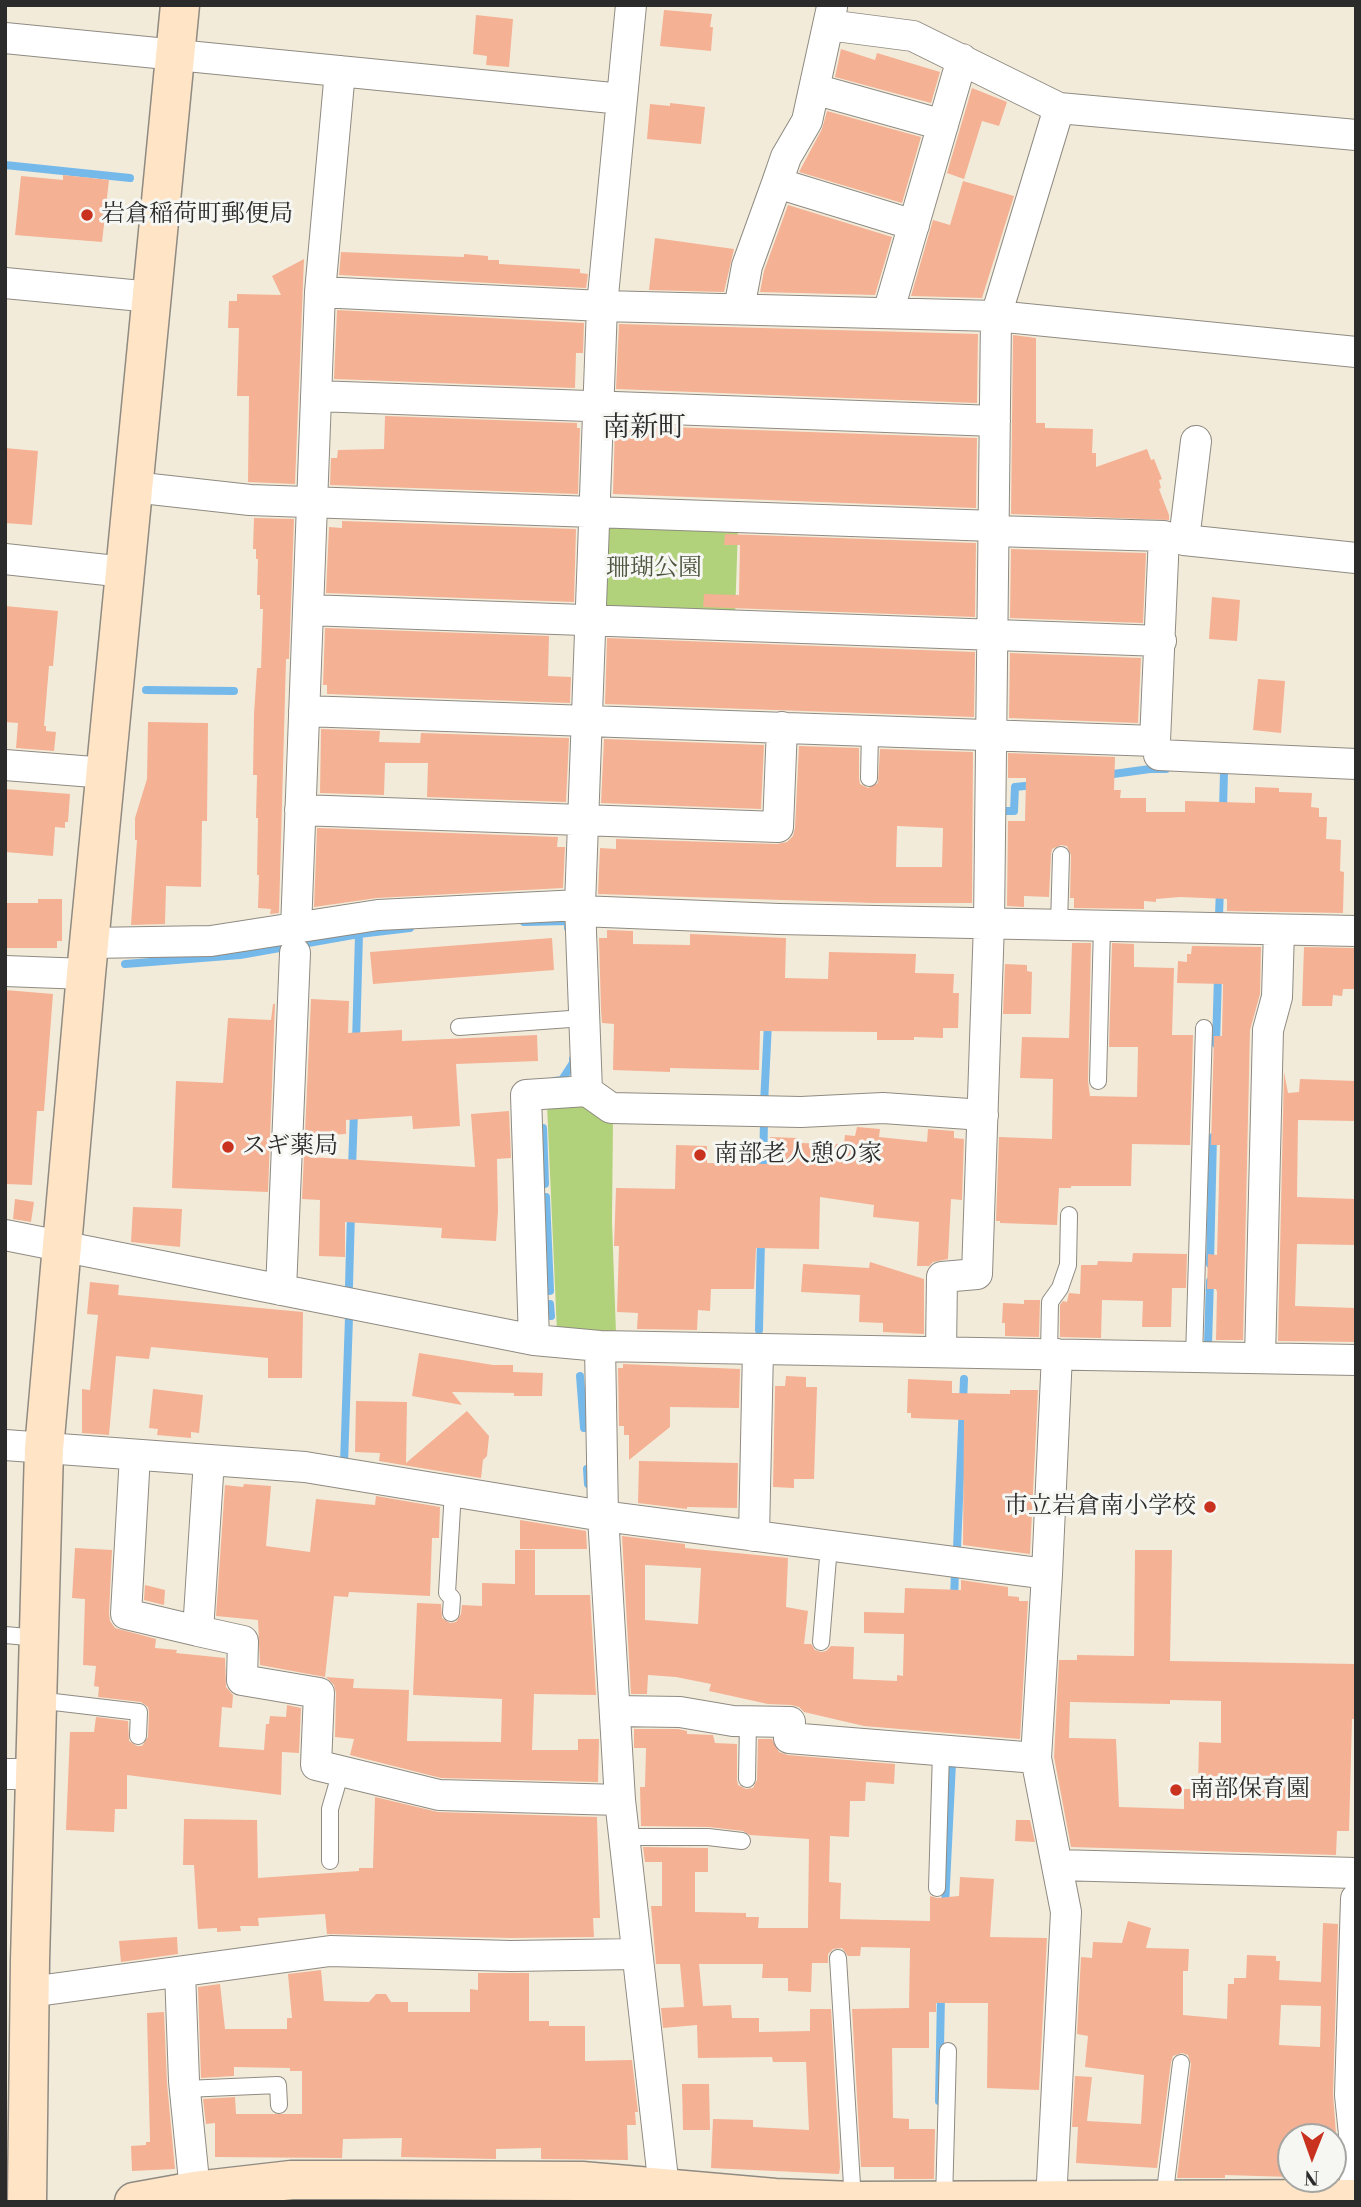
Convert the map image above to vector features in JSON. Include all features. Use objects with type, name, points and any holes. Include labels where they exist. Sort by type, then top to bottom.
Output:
[{"type":"street","points":[[27,2202],[30,1992],[20,1774],[37,1700],[22,1636],[44,1449],[88,958],[180,5]]},
{"type":"street","points":[[587,1091],[580,908],[602,306],[631,5]]},
{"type":"street","points":[[738,309],[747,266],[786,157],[807,121],[830,15],[913,36],[1059,108],[1356,135]]},
{"type":"street","points":[[5,38],[622,99]]},
{"type":"street","points":[[888,313],[962,59]]},
{"type":"street","points":[[281,1290],[320,292],[340,71]]},
{"type":"street","points":[[814,89],[943,125]]},
{"type":"street","points":[[941,1352],[942,1277],[977,1273],[989,923],[996,316],[1059,108]]},
{"type":"street","points":[[777,183],[914,225]]},
{"type":"street","points":[[5,283],[152,297]]},
{"type":"street","points":[[320,292],[602,306],[996,316],[1356,352]]},
{"type":"street","points":[[316,396],[995,421]]},
{"type":"street","points":[[1196,441],[1184,540],[1356,558]]},
{"type":"street","points":[[134,487],[250,500],[312,503],[1164,536],[1155,741],[304,711]]},
{"type":"street","points":[[5,559],[125,572]]},
{"type":"street","points":[[308,610],[1161,641]]},
{"type":"street","points":[[300,810],[778,827],[782,727]]},
{"type":"street","points":[[1159,755],[1356,764]]},
{"type":"street","points":[[5,765],[106,773]]},
{"type":"street","points":[[5,971],[211,941],[296,941],[378,915],[580,908],[779,919],[1356,932]]},
{"type":"street","points":[[1260,1358],[1268,1030],[1277,997],[1279,930]]},
{"type":"street","points":[[534,1340],[526,1095],[587,1091],[611,1108],[801,1112],[883,1108],[983,1115]]},
{"type":"street","points":[[5,1235],[534,1340],[600,1346],[1356,1360]]},
{"type":"street","points":[[600,1346],[603,1517],[623,1837],[636,1954],[672,2193]]},
{"type":"street","points":[[754,1536],[758,1349]]},
{"type":"street","points":[[1051,2201],[1066,1912],[1036,1758],[1047,1574],[1053,1354]]},
{"type":"street","points":[[5,1445],[305,1467],[603,1517],[1047,1574]]},
{"type":"street","points":[[135,1455],[125,1614],[243,1641],[242,1680],[319,1693],[316,1765],[439,1795],[620,1800]]},
{"type":"street","points":[[198,1631],[209,1460]]},
{"type":"street","points":[[615,1711],[680,1712],[748,1721],[790,1722],[789,1738],[1036,1758]]},
{"type":"street","points":[[1057,1865],[1356,1873]]},
{"type":"street","points":[[134,2202],[195,2191],[250,2193],[290,2180],[569,2180],[672,2193],[853,2201],[1355,2199],[1355,2144],[1350,2095],[1356,1899]]},
{"type":"street","points":[[30,1992],[330,1951],[511,1956],[636,1954]]},
{"type":"street","points":[[180,1972],[185,2090],[195,2191]]},
{"type":"lane","points":[[869,778],[870,731]]},
{"type":"lane","points":[[1059,925],[1061,855]]},
{"type":"lane","points":[[1098,1081],[1102,926]]},
{"type":"lane","points":[[459,1027],[584,1018]]},
{"type":"lane","points":[[1194,1357],[1204,1028]]},
{"type":"lane","points":[[1053,1354],[1050,1302],[1060,1289],[1068,1265],[1069,1215]]},
{"type":"lane","points":[[451,1613],[452,1598],[447,1593],[453,1491]]},
{"type":"lane","points":[[821,1642],[829,1546]]},
{"type":"lane","points":[[37,1700],[139,1712],[138,1736]]},
{"type":"lane","points":[[747,1779],[748,1721]]},
{"type":"lane","points":[[937,1888],[941,1752]]},
{"type":"lane","points":[[330,1861],[330,1809],[341,1771]]},
{"type":"lane","points":[[623,1837],[708,1837],[742,1841]]},
{"type":"lane","points":[[838,1958],[853,2201]]},
{"type":"lane","points":[[944,2201],[948,2051]]},
{"type":"lane","points":[[1163,2200],[1181,2063]]},
{"type":"lane","points":[[185,2090],[278,2085],[279,2105]]},
{"type":"green space","name":"珊瑚公園","points":[[613,525],[738,528],[735,616],[609,611],[602,603],[605,532]]},
{"type":"green space","points":[[582,1103],[613,1117],[612,1222],[616,1333],[557,1332],[547,1105]]},
{"type":"building","points":[[664,10],[712,14],[711,51],[660,46]]},
{"type":"building","points":[[476,15],[513,19],[509,67],[486,65],[487,56],[473,54]]},
{"type":"building","points":[[841,49],[875,60],[877,53],[940,72],[931,103],[835,77]]},
{"type":"building","points":[[972,88],[1007,102],[999,126],[982,121],[964,179],[947,173]]},
{"type":"building","points":[[670,103],[705,107],[701,144],[647,139],[650,104],[670,106]]},
{"type":"building","points":[[827,111],[921,137],[902,203],[799,172],[822,129]]},
{"type":"building","points":[[63,175],[109,180],[102,242],[15,235],[21,176],[63,180]]},
{"type":"building","points":[[963,181],[1014,196],[982,298],[911,296],[933,220],[950,225]]},
{"type":"building","points":[[788,205],[892,237],[875,295],[760,292],[764,271]]},
{"type":"building","points":[[655,238],[734,249],[724,292],[649,290]]},
{"type":"building","points":[[341,252],[488,256],[488,260],[499,260],[499,264],[580,269],[580,273],[588,274],[586,288],[339,275]]},
{"type":"building","points":[[304,259],[295,484],[248,482],[249,396],[237,396],[239,328],[228,328],[229,301],[237,301],[237,294],[281,295],[272,276]]},
{"type":"building","points":[[337,310],[584,323],[583,353],[576,353],[575,388],[334,379]]},
{"type":"building","points":[[619,324],[978,334],[977,403],[616,389]]},
{"type":"building","points":[[1013,335],[1036,338],[1036,423],[1045,423],[1045,428],[1093,429],[1092,453],[1096,453],[1096,467],[1147,449],[1162,479],[1159,480],[1159,489],[1169,520],[1011,514]]},
{"type":"building","points":[[385,416],[577,423],[577,428],[580,428],[578,494],[330,485],[331,458],[337,458],[338,450],[384,449]]},
{"type":"building","points":[[615,425],[977,438],[976,508],[613,494]]},
{"type":"building","points":[[5,448],[38,451],[32,525],[5,523]]},
{"type":"building","points":[[254,518],[294,519],[289,659],[286,659],[279,913],[270,914],[271,909],[258,908],[257,775],[253,775],[254,714],[257,668],[261,668],[263,609],[260,609],[260,595],[257,595],[258,559],[256,549],[253,549]]},
{"type":"building","points":[[342,521],[576,529],[574,602],[326,593],[329,527],[342,528]]},
{"type":"building","points":[[725,534],[976,543],[975,617],[703,607],[704,594],[739,595],[740,545],[724,545]]},
{"type":"building","points":[[1011,549],[1146,553],[1143,623],[1010,618]]},
{"type":"building","points":[[1212,597],[1240,600],[1237,641],[1209,639]]},
{"type":"building","points":[[5,606],[58,611],[53,666],[49,666],[44,726],[46,731],[56,732],[54,751],[16,748],[18,723],[5,722]]},
{"type":"building","points":[[325,628],[549,636],[548,676],[571,677],[570,703],[327,694],[327,685],[323,685]]},
{"type":"building","points":[[607,638],[975,652],[974,717],[605,704]]},
{"type":"building","points":[[1010,653],[1141,658],[1138,723],[1009,718]]},
{"type":"building","points":[[1258,679],[1285,681],[1281,733],[1253,730]]},
{"type":"building","points":[[148,722],[208,723],[207,821],[202,821],[201,887],[166,886],[165,924],[131,925],[137,840],[135,818],[147,779]]},
{"type":"building","points":[[321,729],[380,731],[379,742],[420,743],[421,733],[569,738],[566,802],[427,797],[428,763],[385,763],[384,795],[320,793]]},
{"type":"building","points":[[604,739],[764,745],[761,809],[601,803]]},
{"type":"building","points":[[799,746],[859,748],[860,784],[868,788],[878,783],[880,749],[973,752],[972,903],[874,903],[598,894],[600,848],[616,849],[616,839],[777,844],[787,842],[793,836]],"holes":[[[897,826],[943,828],[942,867],[896,867]]]},
{"type":"building","points":[[1008,753],[1115,757],[1114,790],[1121,790],[1120,798],[1146,798],[1146,812],[1185,812],[1185,801],[1255,803],[1255,787],[1279,788],[1279,792],[1312,793],[1311,807],[1319,808],[1319,817],[1327,817],[1326,839],[1341,840],[1340,871],[1344,872],[1343,913],[1227,911],[1227,899],[1180,897],[1156,899],[1156,902],[1144,901],[1144,909],[1074,908],[1074,898],[1070,898],[1071,855],[1067,846],[1061,845],[1052,849],[1049,897],[1024,896],[1024,907],[1007,906],[1008,821],[1025,821],[1026,778],[1008,778]]},
{"type":"building","points":[[5,789],[70,794],[68,822],[65,822],[65,828],[55,827],[53,856],[5,852]]},
{"type":"building","points":[[317,828],[558,837],[557,847],[565,847],[563,888],[377,898],[314,907]]},
{"type":"building","points":[[38,899],[62,899],[62,941],[57,941],[57,948],[5,948],[5,903],[38,903]]},
{"type":"building","points":[[607,930],[633,931],[633,944],[690,945],[690,934],[786,938],[785,978],[828,979],[829,952],[916,954],[915,973],[954,974],[953,993],[959,993],[958,1028],[943,1028],[943,1038],[914,1037],[914,1040],[877,1040],[877,1032],[760,1031],[759,1070],[613,1070],[614,1024],[602,1023],[601,1010],[599,938],[607,938]]},
{"type":"building","points":[[552,938],[554,970],[373,984],[370,952]]},
{"type":"building","points":[[1072,943],[1091,943],[1090,1096],[1137,1097],[1138,1047],[1109,1047],[1112,943],[1134,944],[1134,967],[1174,968],[1172,1035],[1193,1035],[1190,1145],[1132,1144],[1131,1186],[1059,1188],[1057,1225],[1000,1223],[996,1221],[999,1137],[1052,1139],[1053,1079],[1020,1078],[1022,1037],[1069,1038]]},
{"type":"building","points":[[1192,946],[1261,947],[1260,994],[1250,1030],[1243,1340],[1216,1340],[1217,1292],[1216,1289],[1207,1289],[1208,1254],[1217,1255],[1220,1145],[1211,1145],[1214,1036],[1222,1036],[1223,984],[1177,983],[1178,961],[1187,962],[1187,954],[1191,954]]},
{"type":"building","points":[[1304,947],[1356,948],[1356,989],[1343,989],[1342,996],[1333,995],[1332,1006],[1302,1006]]},
{"type":"building","points":[[1005,964],[1027,965],[1027,971],[1032,972],[1031,1014],[1003,1014]]},
{"type":"building","points":[[5,990],[53,994],[44,1111],[37,1111],[32,1185],[5,1184]]},
{"type":"building","points":[[311,999],[349,1001],[348,1033],[402,1030],[402,1041],[537,1035],[538,1061],[456,1064],[460,1126],[413,1129],[412,1116],[346,1120],[346,1134],[309,1136],[309,1157],[475,1167],[471,1114],[509,1111],[511,1158],[497,1159],[496,1241],[441,1238],[442,1228],[345,1222],[345,1257],[319,1256],[320,1200],[302,1199]]},
{"type":"building","points":[[273,1004],[268,1192],[172,1188],[176,1081],[223,1083],[228,1018],[271,1020]]},
{"type":"building","points":[[1284,1072],[1288,1093],[1299,1092],[1300,1079],[1356,1081],[1356,1121],[1298,1120],[1297,1197],[1356,1199],[1356,1245],[1297,1244],[1295,1306],[1356,1308],[1356,1342],[1278,1341]]},
{"type":"building","points":[[857,1127],[880,1129],[879,1137],[927,1142],[928,1129],[954,1131],[954,1138],[964,1139],[962,1200],[951,1199],[948,1259],[933,1262],[929,1266],[917,1266],[919,1222],[873,1217],[874,1205],[820,1197],[819,1249],[756,1248],[754,1289],[711,1289],[710,1311],[698,1310],[697,1330],[637,1329],[638,1313],[617,1312],[619,1246],[614,1246],[616,1188],[675,1189],[676,1145],[707,1146],[707,1163],[769,1164],[770,1137],[797,1138],[797,1143],[844,1144],[845,1135],[855,1136]]},
{"type":"building","points":[[15,1199],[34,1202],[31,1222],[13,1219]]},
{"type":"building","points":[[133,1207],[182,1209],[180,1247],[131,1242]]},
{"type":"building","points":[[1133,1253],[1187,1254],[1186,1288],[1172,1288],[1171,1327],[1142,1327],[1143,1301],[1102,1300],[1101,1338],[1060,1337],[1060,1305],[1063,1301],[1067,1302],[1069,1293],[1080,1294],[1081,1265],[1097,1265],[1098,1261],[1132,1262]]},
{"type":"building","points":[[870,1262],[924,1279],[924,1334],[883,1332],[883,1323],[859,1322],[860,1295],[801,1292],[803,1264],[869,1268]]},
{"type":"building","points":[[90,1282],[119,1285],[118,1295],[303,1312],[302,1378],[268,1378],[268,1358],[151,1347],[149,1359],[116,1356],[109,1435],[82,1433],[82,1389],[90,1390],[98,1315],[87,1314]]},
{"type":"building","points":[[1024,1300],[1040,1300],[1039,1337],[1005,1336],[1005,1323],[1002,1323],[1003,1303],[1024,1304]]},
{"type":"building","points":[[419,1353],[493,1365],[513,1365],[513,1372],[543,1373],[542,1396],[452,1392],[462,1405],[412,1396]]},
{"type":"building","points":[[623,1364],[740,1369],[739,1408],[670,1407],[670,1427],[629,1460],[629,1435],[624,1435],[624,1426],[619,1426],[618,1368],[623,1368]]},
{"type":"building","points":[[786,1376],[806,1377],[806,1387],[817,1387],[814,1479],[794,1479],[794,1488],[773,1487],[775,1386],[785,1386]]},
{"type":"building","points":[[908,1379],[952,1381],[952,1393],[1010,1394],[1010,1390],[1038,1390],[1030,1554],[963,1545],[964,1420],[911,1418],[911,1413],[907,1413]]},
{"type":"building","points":[[153,1389],[203,1395],[199,1433],[191,1432],[191,1438],[157,1435],[158,1429],[149,1428]]},
{"type":"building","points":[[356,1401],[407,1402],[406,1463],[467,1411],[489,1436],[481,1478],[379,1461],[380,1453],[355,1452]]},
{"type":"building","points":[[639,1461],[738,1463],[737,1508],[687,1509],[638,1503]]},
{"type":"building","points":[[244,1484],[271,1486],[266,1546],[310,1552],[316,1499],[375,1505],[376,1496],[440,1507],[439,1538],[432,1538],[430,1596],[349,1592],[348,1597],[334,1596],[325,1677],[260,1665],[258,1620],[216,1616],[225,1485],[243,1487]]},
{"type":"building","points":[[520,1520],[586,1531],[587,1549],[520,1549]]},
{"type":"building","points":[[622,1536],[685,1544],[685,1548],[788,1558],[786,1607],[808,1611],[804,1644],[811,1644],[815,1650],[821,1652],[831,1646],[854,1647],[853,1679],[897,1681],[897,1675],[903,1676],[904,1634],[864,1633],[864,1612],[904,1613],[905,1588],[961,1590],[961,1580],[1008,1587],[1008,1596],[1019,1597],[1019,1601],[1028,1601],[1020,1739],[864,1726],[804,1712],[791,1705],[768,1704],[709,1691],[711,1684],[676,1677],[648,1675],[647,1694],[631,1694]],"holes":[[[645,1565],[701,1568],[698,1624],[645,1620]]]},
{"type":"building","points":[[75,1548],[112,1550],[109,1613],[115,1628],[156,1639],[155,1648],[225,1658],[226,1687],[233,1695],[232,1708],[222,1707],[219,1747],[264,1750],[266,1724],[269,1724],[270,1716],[286,1717],[287,1705],[301,1708],[299,1753],[266,1751],[282,1752],[281,1795],[127,1775],[127,1809],[115,1809],[114,1832],[66,1830],[70,1732],[94,1732],[96,1717],[128,1721],[129,1741],[142,1746],[148,1737],[149,1712],[148,1707],[141,1702],[98,1697],[99,1687],[94,1686],[96,1666],[83,1665],[85,1599],[72,1598]]},
{"type":"building","points":[[515,1550],[535,1550],[535,1595],[590,1595],[596,1695],[534,1694],[532,1750],[578,1750],[578,1739],[599,1739],[598,1782],[441,1778],[350,1755],[354,1739],[335,1737],[336,1693],[334,1685],[326,1677],[354,1679],[353,1688],[409,1690],[407,1741],[501,1742],[502,1699],[413,1695],[417,1603],[441,1604],[442,1618],[450,1623],[456,1622],[462,1605],[482,1606],[482,1583],[515,1584]]},
{"type":"building","points":[[1135,1550],[1172,1550],[1170,1661],[1356,1664],[1356,1719],[1352,1719],[1349,1831],[1337,1831],[1336,1855],[1071,1847],[1054,1757],[1059,1660],[1077,1660],[1077,1655],[1134,1656]],"holes":[[[1170,1700],[1221,1701],[1221,1743],[1199,1742],[1198,1789],[1184,1789],[1184,1809],[1119,1807],[1116,1739],[1069,1738],[1070,1702],[1170,1704]]]},
{"type":"building","points":[[145,1585],[165,1590],[164,1605],[144,1600]]},
{"type":"building","points":[[634,1729],[678,1729],[687,1731],[687,1734],[713,1735],[715,1743],[737,1744],[738,1785],[746,1789],[753,1788],[757,1780],[758,1739],[772,1739],[779,1752],[788,1755],[895,1764],[894,1784],[866,1782],[865,1801],[850,1801],[849,1837],[830,1836],[829,1882],[841,1883],[840,1919],[930,1921],[930,1896],[959,1896],[960,1877],[994,1879],[990,1937],[1047,1938],[1039,2090],[987,2088],[988,2003],[936,2003],[936,2012],[929,2012],[929,2048],[892,2048],[893,2118],[909,2119],[909,2129],[935,2129],[934,2179],[894,2179],[894,2167],[861,2167],[852,2009],[909,2008],[910,1948],[861,1947],[860,1956],[848,1956],[842,1948],[833,1949],[828,1954],[828,1963],[812,1963],[811,1992],[788,1991],[788,1978],[762,1978],[763,1964],[699,1964],[703,2006],[731,2005],[732,2018],[759,2018],[759,2032],[810,2031],[810,2009],[831,2009],[839,2174],[711,2168],[713,2119],[753,2120],[753,2127],[809,2130],[806,2062],[773,2062],[772,2057],[698,2058],[697,2025],[663,2028],[661,2008],[684,2007],[680,1964],[656,1964],[651,1906],[662,1906],[662,1862],[645,1862],[643,1847],[708,1848],[708,1872],[695,1872],[695,1912],[746,1913],[746,1917],[759,1917],[758,1928],[808,1928],[809,1839],[750,1835],[743,1831],[709,1827],[641,1826],[640,1787],[645,1787],[646,1748],[634,1748]]},
{"type":"building","points":[[375,1797],[438,1812],[597,1817],[600,1918],[593,1918],[594,1937],[327,1934],[325,1914],[258,1918],[259,1926],[240,1926],[241,1931],[217,1932],[217,1928],[198,1929],[194,1865],[183,1865],[184,1819],[257,1820],[258,1878],[359,1871],[359,1868],[373,1868]]},
{"type":"building","points":[[1016,1820],[1030,1820],[1035,1842],[1015,1841]]},
{"type":"building","points":[[1128,1921],[1151,1928],[1146,1948],[1189,1949],[1188,1971],[1183,1971],[1183,2015],[1227,2019],[1228,1984],[1234,1984],[1234,1978],[1246,1978],[1247,1955],[1276,1956],[1276,1961],[1280,1961],[1279,1980],[1321,1982],[1323,1923],[1338,1924],[1333,2094],[1335,2123],[1277,2123],[1277,2177],[1225,2175],[1225,2178],[1177,2178],[1191,2064],[1188,2055],[1182,2053],[1173,2056],[1171,2062],[1157,2168],[1076,2163],[1078,2127],[1072,2127],[1075,2076],[1092,2077],[1087,2121],[1141,2124],[1144,2075],[1085,2067],[1088,2036],[1077,2034],[1081,1957],[1092,1958],[1093,1942],[1122,1943]],"holes":[[[1281,2005],[1321,2006],[1320,2047],[1279,2045]]]},
{"type":"building","points":[[177,1937],[178,1954],[121,1962],[119,1941]]},
{"type":"building","points":[[321,1970],[324,2001],[369,2002],[376,1994],[386,1994],[391,2002],[408,2002],[408,2012],[470,2012],[470,1989],[478,1990],[478,1973],[529,1973],[529,2021],[549,2021],[549,2026],[585,2026],[585,2061],[632,2060],[638,2112],[635,2112],[636,2125],[627,2125],[628,2160],[541,2159],[541,2148],[496,2149],[496,2159],[401,2157],[402,2138],[343,2139],[342,2158],[215,2157],[215,2123],[206,2124],[203,2099],[235,2097],[236,2114],[302,2114],[302,2071],[290,2071],[290,2068],[234,2067],[234,2076],[201,2078],[198,1987],[220,1984],[225,2029],[287,2029],[287,2018],[292,2018],[288,1974]]},
{"type":"building","points":[[164,2012],[175,2169],[132,2171],[131,2146],[146,2145],[146,2142],[150,2142],[147,2013]]},
{"type":"building","points":[[682,2084],[709,2084],[710,2130],[683,2130]]},
{"type":"waterway","points":[[5,165],[130,178]]},
{"type":"waterway","points":[[146,690],[234,691]]},
{"type":"waterway","points":[[1106,775],[1166,769]]},
{"type":"waterway","points":[[1223,810],[1224,772]]},
{"type":"waterway","points":[[997,811],[1014,811],[1015,787],[1034,785]]},
{"type":"waterway","points":[[1219,915],[1220,890]]},
{"type":"waterway","points":[[524,922],[568,921],[568,928]]},
{"type":"waterway","points":[[125,964],[240,955],[410,928]]},
{"type":"waterway","points":[[356,1042],[359,934]]},
{"type":"waterway","points":[[1216,1044],[1218,976]]},
{"type":"waterway","points":[[764,1104],[768,1023]]},
{"type":"waterway","points":[[554,1081],[562,1080],[573,1059]]},
{"type":"waterway","points":[[352,1168],[354,1111]]},
{"type":"waterway","points":[[763,1173],[764,1119]]},
{"type":"waterway","points":[[543,1128],[545,1184]]},
{"type":"waterway","points":[[1210,1264],[1213,1137]]},
{"type":"waterway","points":[[546,1197],[550,1291]]},
{"type":"waterway","points":[[349,1286],[351,1212]]},
{"type":"waterway","points":[[759,1330],[761,1239]]},
{"type":"waterway","points":[[1208,1344],[1210,1281]]},
{"type":"waterway","points":[[550,1304],[551,1316]]},
{"type":"waterway","points":[[344,1464],[349,1317]]},
{"type":"waterway","points":[[580,1376],[584,1428]]},
{"type":"waterway","points":[[957,1549],[964,1379]]},
{"type":"waterway","points":[[587,1469],[588,1484]]},
{"type":"waterway","points":[[954,1600],[955,1572]]},
{"type":"waterway","points":[[945,1905],[952,1763]]},
{"type":"waterway","points":[[939,2101],[941,1995]]},
{"type":"place","name":"岩倉稲荷町郵便局","points":[[87,215]]},
{"type":"place","name":"スギ薬局","points":[[228,1147]]},
{"type":"place","name":"南部老人憩の家","points":[[700,1155]]},
{"type":"place","name":"市立岩倉南小学校","points":[[1210,1507]]},
{"type":"place","name":"南部保育園","points":[[1176,1790]]},
{"type":"district","name":"南新町","points":[[644,429]]}]
